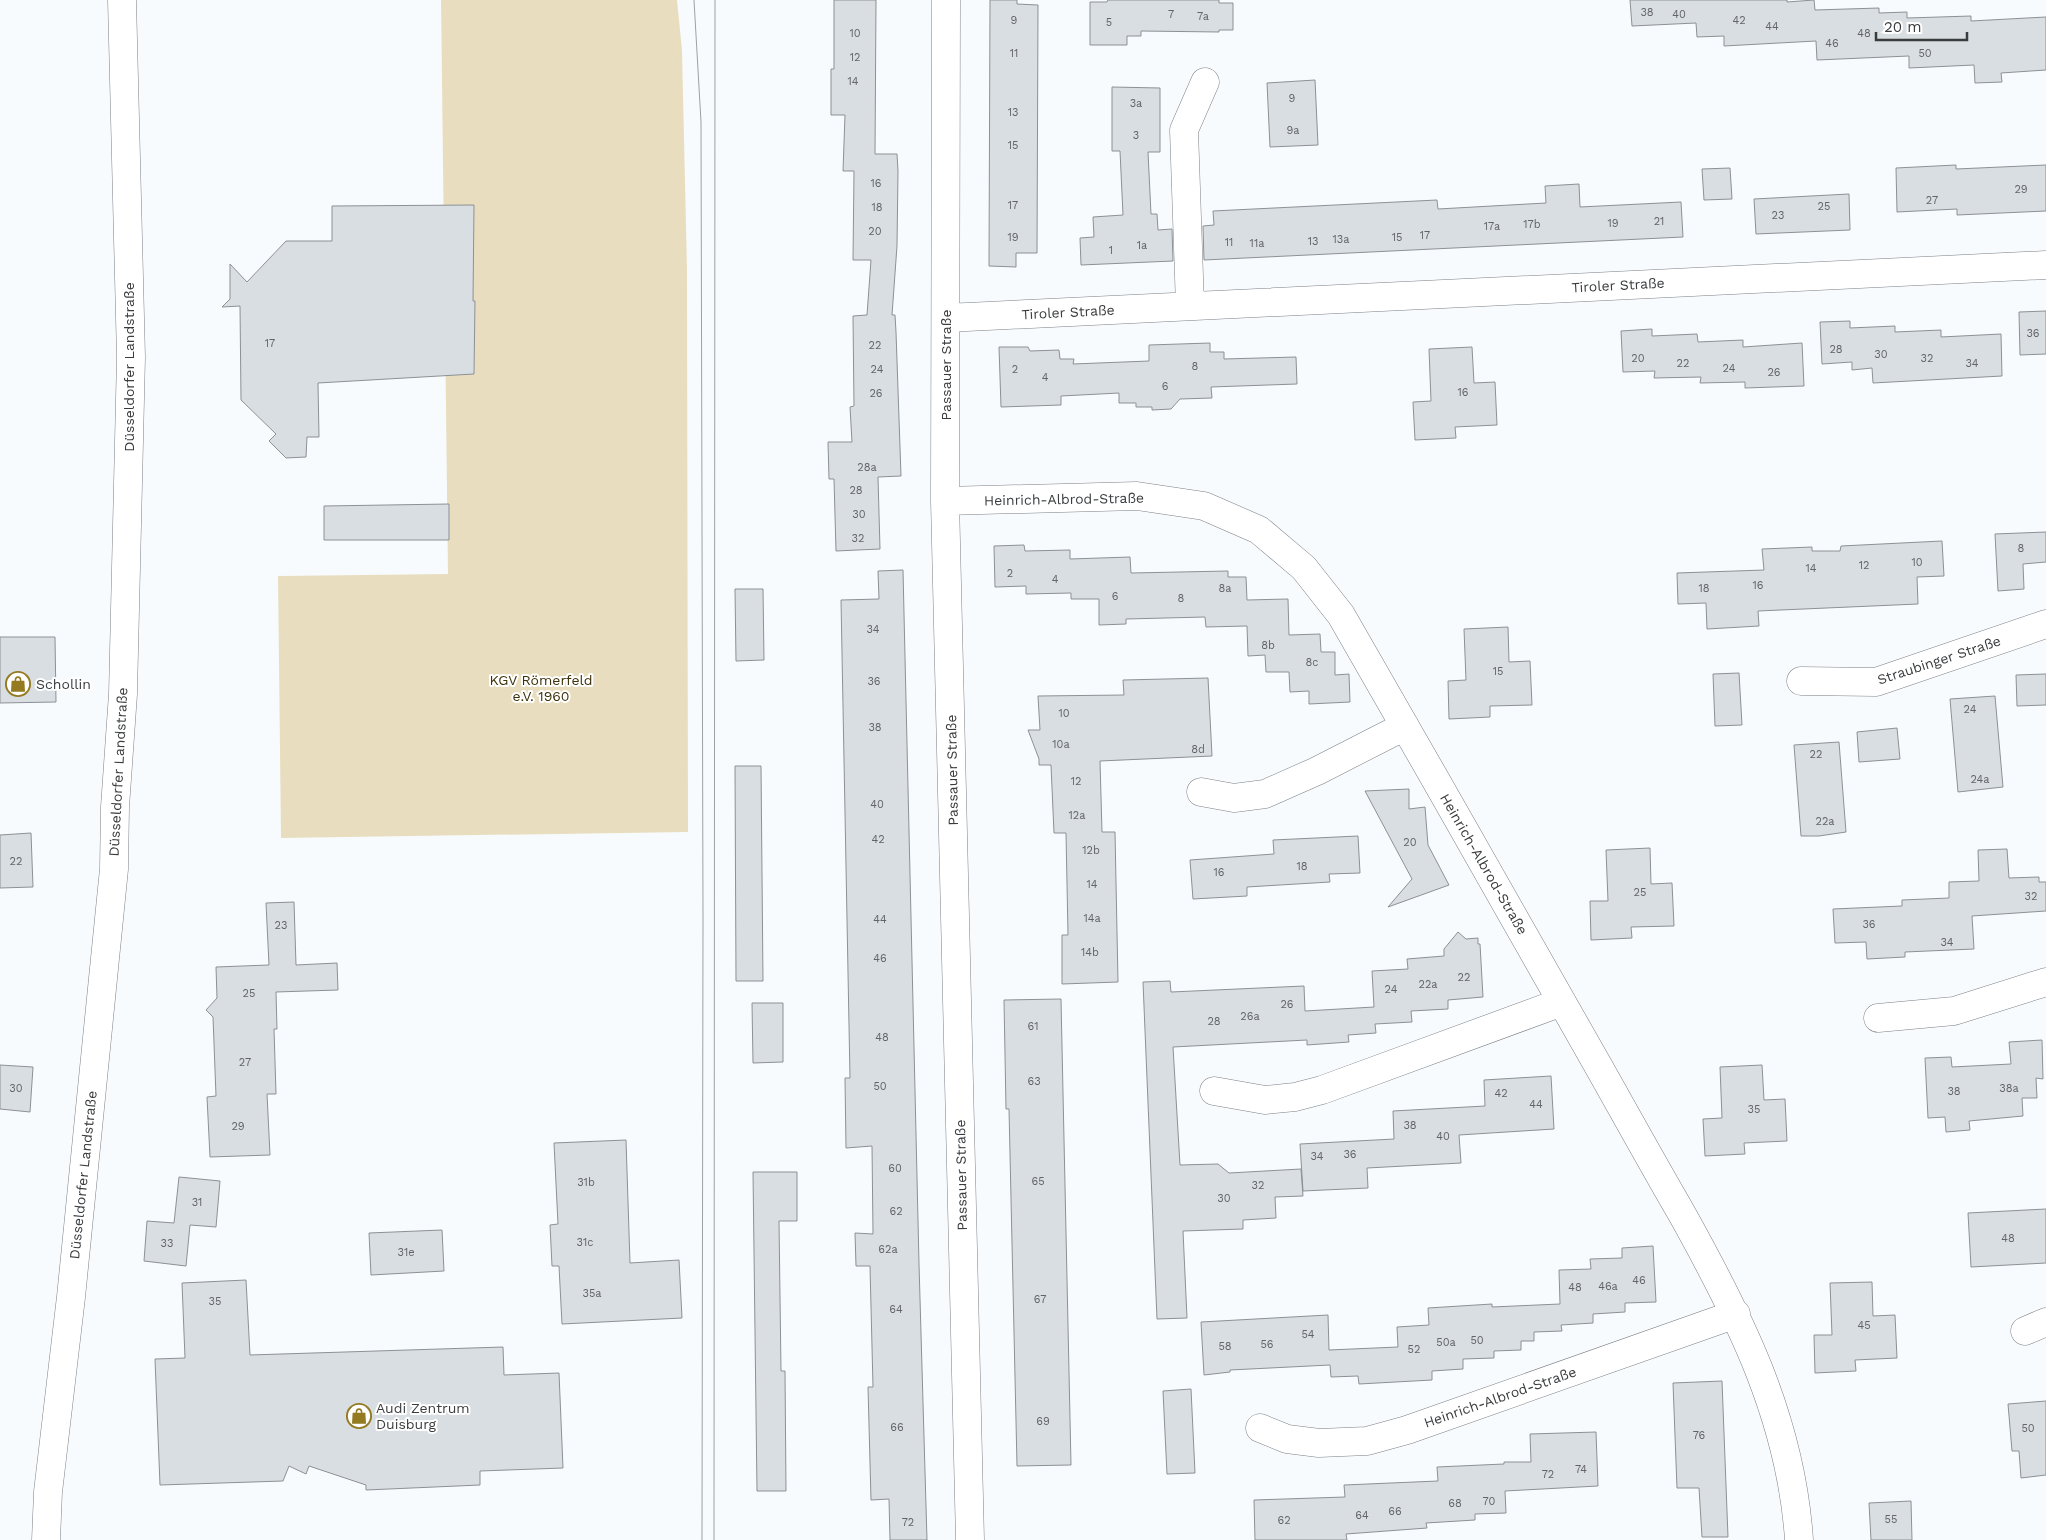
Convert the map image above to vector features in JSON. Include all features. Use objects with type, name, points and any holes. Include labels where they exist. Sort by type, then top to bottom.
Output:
[{"type":"street","name":"Düsseldorfer Landstraße","points":[[46,1540],[48,1492],[71,1298],[113,879],[122,694],[132,357],[122,0]]},
{"type":"street","name":"Passauer Straße","points":[[946,0],[946,501],[970,1540]]},
{"type":"street","points":[[1190,306],[1184,130],[1205,82]]},
{"type":"street","name":"Tiroler Straße","points":[[946,318],[2046,265]]},
{"type":"street","name":"Heinrich-Albrod-Straße","points":[[946,501],[1136,496],[1204,506],[1259,530],[1304,568],[1341,615],[1562,1002],[1736,1314],[1761,1372],[1779,1424],[1796,1502],[1799,1540]]},
{"type":"street","name":"Straubinger Straße","points":[[1801,681],[1876,682],[2046,624]]},
{"type":"street","points":[[1202,792],[1234,798],[1265,794],[1317,771],[1405,726]]},
{"type":"street","points":[[1878,1018],[1954,1011],[2046,982]]},
{"type":"street","points":[[1214,1091],[1265,1100],[1295,1097],[1322,1090],[1562,1002]]},
{"type":"street","name":"Heinrich-Albrod-Straße","points":[[1260,1428],[1288,1439],[1319,1443],[1367,1441],[1407,1430],[1736,1314]]},
{"type":"green space","name":"KGV Römerfeld e.V. 1960","points":[[441,0],[677,0],[682,50],[687,270],[688,832],[281,838],[278,576],[448,574]]},
{"type":"building","points":[[834,0],[876,0],[875,154],[897,154],[898,171],[897,246],[892,315],[895,315],[896,332],[901,476],[878,477],[880,549],[836,551],[834,479],[829,479],[828,442],[852,442],[850,407],[854,406],[853,316],[867,315],[871,260],[853,260],[854,171],[843,171],[845,115],[831,115],[831,69],[834,69]]},
{"type":"building","points":[[990,0],[1017,0],[1017,4],[1038,5],[1037,253],[1016,253],[1016,267],[989,266]]},
{"type":"building","points":[[1108,0],[1219,0],[1219,3],[1233,3],[1233,30],[1219,30],[1219,32],[1141,31],[1141,36],[1127,36],[1127,45],[1090,45],[1090,2],[1107,2]]},
{"type":"building","points":[[1630,0],[1787,0],[1787,2],[1814,0],[1815,10],[1879,8],[1879,13],[1907,12],[1907,18],[1971,16],[1971,21],[2046,17],[2046,70],[2001,73],[2002,82],[1975,83],[1974,65],[1909,68],[1909,56],[1817,60],[1816,41],[1724,46],[1724,36],[1697,37],[1696,23],[1632,26]]},
{"type":"building","points":[[1315,80],[1318,145],[1270,147],[1267,83]]},
{"type":"building","points":[[1112,87],[1160,88],[1160,152],[1148,152],[1151,214],[1157,214],[1158,230],[1172,229],[1173,261],[1081,265],[1080,238],[1094,237],[1093,217],[1123,215],[1120,151],[1112,151]]},
{"type":"building","points":[[1956,165],[1956,169],[2046,165],[2046,211],[1957,215],[1957,209],[1897,212],[1896,168]]},
{"type":"building","points":[[1730,168],[1732,199],[1704,200],[1702,169]]},
{"type":"building","points":[[1579,184],[1580,207],[1681,202],[1683,237],[1204,260],[1203,226],[1214,225],[1213,211],[1437,200],[1438,209],[1546,203],[1545,186]]},
{"type":"building","points":[[1849,194],[1850,230],[1756,234],[1754,199]]},
{"type":"building","points":[[474,205],[474,374],[318,383],[319,437],[307,437],[306,457],[286,458],[269,441],[276,434],[241,400],[240,306],[222,307],[230,299],[230,264],[247,282],[286,241],[332,241],[332,206]]},
{"type":"building","points":[[2046,311],[2046,354],[2020,355],[2019,312]]},
{"type":"building","points":[[1850,321],[1850,328],[1895,326],[1895,332],[1941,330],[1941,337],[2001,334],[2002,376],[1873,383],[1872,368],[1852,370],[1852,362],[1822,364],[1820,322]]},
{"type":"building","points":[[1652,329],[1652,336],[1697,334],[1698,342],[1743,340],[1743,347],[1802,343],[1804,386],[1745,388],[1745,382],[1700,383],[1701,377],[1654,378],[1655,371],[1623,372],[1621,331]]},
{"type":"building","points":[[1210,343],[1210,352],[1224,352],[1224,359],[1296,357],[1297,384],[1211,387],[1212,398],[1180,399],[1171,409],[1152,410],[1152,407],[1136,407],[1136,403],[1119,403],[1119,393],[1061,396],[1061,405],[1001,407],[999,347],[1028,347],[1030,351],[1059,350],[1060,359],[1074,359],[1073,364],[1149,361],[1149,345]]},
{"type":"building","points":[[1472,347],[1474,383],[1495,382],[1497,425],[1455,427],[1456,438],[1415,440],[1413,402],[1431,401],[1429,349]]},
{"type":"building","points":[[449,504],[449,540],[324,540],[324,506]]},
{"type":"building","points":[[2046,532],[2046,562],[2023,564],[2024,589],[1998,591],[1995,534]]},
{"type":"building","points":[[1942,541],[1944,576],[1917,577],[1918,604],[1758,611],[1759,626],[1707,629],[1706,603],[1678,604],[1677,573],[1764,570],[1762,549],[1812,547],[1812,551],[1840,551],[1841,546]]},
{"type":"building","points":[[1024,545],[1025,551],[1070,550],[1070,559],[1130,557],[1131,573],[1228,571],[1228,577],[1246,577],[1247,600],[1288,599],[1289,635],[1320,634],[1321,652],[1335,652],[1335,675],[1349,674],[1350,702],[1309,704],[1309,691],[1290,692],[1289,672],[1266,672],[1265,655],[1248,656],[1247,626],[1206,627],[1205,617],[1126,619],[1126,624],[1099,625],[1099,599],[1071,599],[1071,593],[1026,594],[1026,586],[995,587],[994,546]]},
{"type":"building","points":[[903,570],[927,1540],[890,1540],[889,1499],[871,1500],[868,1387],[873,1387],[870,1266],[856,1266],[855,1233],[873,1234],[872,1146],[846,1148],[845,1078],[850,1078],[841,600],[879,599],[878,571]]},
{"type":"building","points":[[735,589],[763,589],[764,660],[736,661]]},
{"type":"building","points":[[1508,627],[1509,662],[1530,661],[1532,705],[1490,706],[1490,717],[1449,719],[1448,681],[1466,680],[1464,629]]},
{"type":"building","points":[[0,637],[55,637],[56,702],[0,703]]},
{"type":"building","points":[[1739,673],[1742,725],[1715,726],[1713,674]]},
{"type":"building","points":[[2046,674],[2046,705],[2017,706],[2016,675]]},
{"type":"building","points":[[1208,678],[1212,756],[1100,761],[1102,832],[1115,832],[1118,982],[1062,984],[1062,935],[1068,935],[1066,833],[1054,833],[1051,765],[1039,765],[1039,759],[1028,730],[1040,730],[1038,696],[1124,695],[1123,680]]},
{"type":"building","points":[[1995,696],[2003,787],[1958,792],[1950,699]]},
{"type":"building","points":[[1897,728],[1900,759],[1859,762],[1857,732]]},
{"type":"building","points":[[1839,742],[1846,832],[1819,836],[1801,836],[1794,745]]},
{"type":"building","points":[[735,766],[761,766],[763,981],[736,981]]},
{"type":"building","points":[[1409,789],[1409,809],[1425,807],[1428,845],[1449,885],[1388,907],[1412,879],[1365,791]]},
{"type":"building","points":[[31,833],[33,887],[0,888],[0,835]]},
{"type":"building","points":[[1358,836],[1360,873],[1329,874],[1330,882],[1247,887],[1247,896],[1193,899],[1190,860],[1274,854],[1273,840]]},
{"type":"building","points":[[1650,848],[1651,884],[1672,883],[1674,926],[1631,927],[1632,938],[1591,940],[1590,901],[1608,901],[1606,850]]},
{"type":"building","points":[[2007,849],[2009,878],[2039,877],[2039,882],[2046,882],[2046,911],[1972,916],[1974,949],[1905,952],[1905,957],[1867,959],[1866,942],[1835,943],[1833,909],[1902,906],[1902,900],[1949,898],[1949,882],[1979,881],[1978,850]]},
{"type":"building","points":[[294,902],[296,965],[337,963],[338,990],[276,992],[277,1029],[274,1029],[276,1094],[267,1094],[270,1155],[210,1157],[207,1097],[216,1096],[213,1017],[206,1010],[217,998],[216,967],[269,965],[266,903]]},
{"type":"building","points":[[1458,932],[1466,939],[1478,938],[1483,997],[1448,1000],[1448,1009],[1411,1011],[1412,1022],[1375,1024],[1376,1033],[1348,1035],[1349,1042],[1307,1045],[1307,1040],[1173,1047],[1180,1165],[1218,1164],[1229,1173],[1301,1169],[1303,1196],[1275,1197],[1276,1218],[1243,1220],[1243,1229],[1183,1231],[1187,1318],[1157,1319],[1143,982],[1170,981],[1171,992],[1304,986],[1305,1011],[1374,1007],[1372,971],[1408,969],[1407,959],[1444,956],[1444,949]]},
{"type":"building","points":[[1061,999],[1071,1465],[1017,1466],[1009,1109],[1006,1109],[1004,1000]]},
{"type":"building","points":[[752,1003],[783,1003],[783,1062],[753,1063]]},
{"type":"building","points":[[2042,1040],[2043,1079],[2036,1078],[2037,1098],[2022,1098],[2023,1116],[1969,1121],[1970,1130],[1946,1132],[1945,1117],[1928,1118],[1925,1058],[1951,1057],[1952,1067],[2011,1064],[2009,1042]]},
{"type":"building","points":[[0,1065],[33,1067],[30,1112],[0,1109]]},
{"type":"building","points":[[1762,1065],[1764,1100],[1785,1099],[1787,1141],[1744,1143],[1745,1154],[1705,1156],[1703,1119],[1722,1118],[1720,1067]]},
{"type":"building","points":[[1551,1076],[1554,1129],[1459,1135],[1461,1163],[1367,1168],[1368,1188],[1303,1191],[1300,1144],[1394,1139],[1393,1111],[1485,1106],[1484,1080]]},
{"type":"building","points":[[626,1140],[630,1263],[679,1260],[682,1318],[562,1324],[559,1266],[552,1266],[550,1225],[558,1224],[554,1143]]},
{"type":"building","points":[[753,1172],[797,1172],[797,1221],[779,1221],[781,1371],[785,1371],[786,1491],[757,1491]]},
{"type":"building","points":[[179,1177],[220,1181],[216,1227],[190,1225],[186,1266],[144,1261],[147,1221],[174,1223]]},
{"type":"building","points":[[2046,1209],[2046,1263],[1971,1267],[1968,1213]]},
{"type":"building","points":[[442,1230],[444,1271],[371,1275],[369,1233]]},
{"type":"building","points":[[1653,1246],[1656,1302],[1625,1303],[1625,1312],[1593,1314],[1593,1323],[1561,1325],[1562,1331],[1534,1332],[1534,1341],[1521,1341],[1521,1350],[1494,1351],[1494,1358],[1463,1359],[1463,1369],[1432,1371],[1432,1380],[1359,1384],[1358,1376],[1331,1377],[1330,1365],[1230,1370],[1230,1372],[1204,1375],[1201,1322],[1328,1315],[1329,1350],[1398,1347],[1397,1327],[1429,1325],[1428,1308],[1492,1304],[1492,1307],[1560,1304],[1559,1270],[1591,1269],[1590,1259],[1622,1258],[1622,1248]]},
{"type":"building","name":"Audi Zentrum Duisburg","points":[[246,1280],[250,1355],[503,1347],[504,1375],[559,1373],[563,1468],[480,1471],[480,1485],[366,1490],[366,1485],[309,1466],[306,1474],[289,1466],[283,1481],[160,1485],[155,1359],[185,1358],[182,1283]]},
{"type":"building","points":[[1872,1282],[1873,1316],[1895,1315],[1897,1358],[1855,1360],[1856,1371],[1815,1373],[1814,1335],[1832,1335],[1830,1283]]},
{"type":"building","points":[[1722,1381],[1728,1537],[1702,1537],[1699,1488],[1677,1488],[1673,1383]]},
{"type":"building","points":[[1191,1389],[1195,1473],[1167,1474],[1163,1391]]},
{"type":"building","points":[[2046,1401],[2046,1475],[2021,1478],[2019,1451],[2012,1451],[2008,1404]]},
{"type":"building","points":[[1596,1432],[1598,1486],[1505,1491],[1506,1513],[1475,1514],[1475,1520],[1426,1523],[1427,1528],[1346,1534],[1347,1540],[1255,1540],[1254,1500],[1345,1497],[1344,1485],[1438,1481],[1437,1467],[1531,1462],[1530,1434]]},
{"type":"building","points":[[1911,1501],[1912,1540],[1871,1540],[1869,1503]]},
{"type":"tram line","points":[[694,0],[701,122],[702,1540]]},
{"type":"tram line","points":[[714,1540],[715,0]]},
{"type":"place","name":"Schollin","points":[[18,684]]},
{"type":"place","name":"Audi Zentrum Duisburg","points":[[359,1416]]}]
